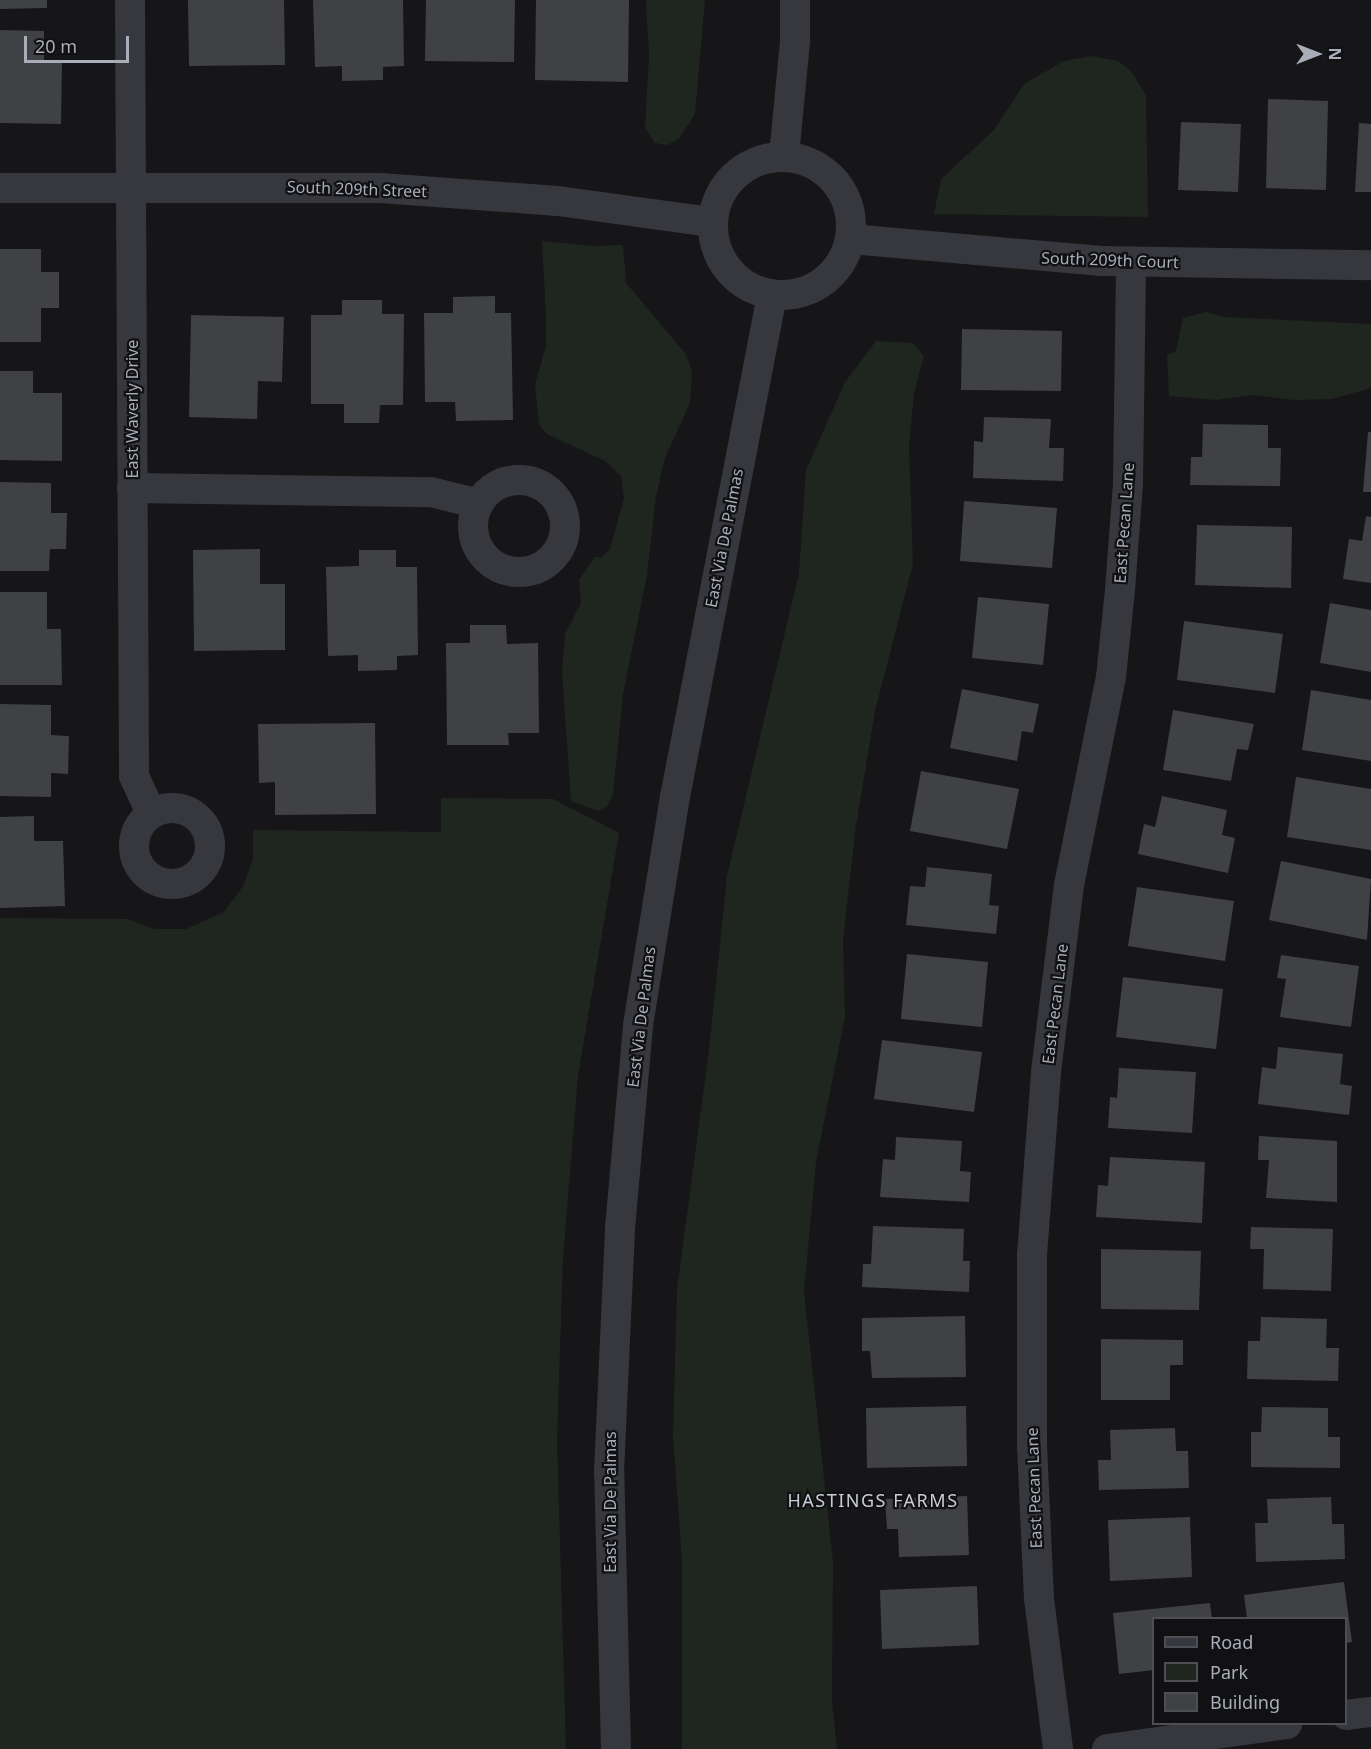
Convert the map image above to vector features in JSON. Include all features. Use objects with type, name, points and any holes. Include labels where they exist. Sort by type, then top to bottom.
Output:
[{"type":"street","name":"East Waverly Drive","points":[[130,0],[135,776],[151,813]]},
{"type":"street","points":[[784,156],[795,41],[795,0]]},
{"type":"street","points":[[784,156],[807,160],[827,172],[842,190],[850,212],[850,239],[832,274],[814,288],[794,295],[772,295],[735,278],[721,262],[712,222],[717,201],[727,182],[753,162],[784,156]]},
{"type":"street","name":"South 209th Street","points":[[0,189],[381,188],[558,201],[712,222]]},
{"type":"street","name":"South 209th Court","points":[[850,239],[1005,255],[1131,262],[1371,266]]},
{"type":"street","name":"East Pecan Lane","points":[[1058,1749],[1039,1599],[1032,1447],[1032,1255],[1046,1072],[1069,885],[1111,677],[1119,600],[1128,483],[1131,262]]},
{"type":"street","name":"East Via De Palmas","points":[[616,1749],[609,1461],[620,1228],[638,1025],[677,785],[772,295]]},
{"type":"street","points":[[132,488],[431,492],[479,504]]},
{"type":"street","points":[[1347,1715],[1371,1712]]},
{"type":"street","points":[[1107,1749],[1280,1725]]},
{"type":"green space","points":[[646,0],[705,0],[695,114],[679,139],[667,145],[655,143],[645,128],[649,56]]},
{"type":"green space","points":[[1091,56],[1118,61],[1131,71],[1146,95],[1148,217],[934,214],[941,179],[994,130],[1024,84],[1064,61]]},
{"type":"green space","points":[[542,241],[594,246],[623,245],[626,283],[685,353],[692,370],[690,403],[665,458],[656,496],[647,575],[623,694],[613,794],[607,806],[598,811],[571,801],[562,672],[565,634],[581,603],[579,580],[595,557],[602,557],[610,549],[624,498],[621,476],[605,461],[547,434],[539,425],[535,384],[546,346]]},
{"type":"green space","points":[[1206,312],[1224,317],[1371,324],[1371,388],[1332,399],[1294,400],[1254,395],[1216,400],[1169,396],[1167,355],[1176,351],[1183,318]]},
{"type":"green space","points":[[876,341],[913,343],[924,356],[914,393],[909,446],[913,564],[875,711],[856,825],[843,940],[845,1017],[816,1162],[804,1292],[833,1562],[832,1701],[837,1749],[682,1749],[682,1559],[673,1436],[677,1289],[709,1050],[727,876],[799,573],[806,470],[845,382]]},
{"type":"green space","points":[[441,798],[553,799],[619,833],[578,1076],[563,1258],[557,1440],[566,1749],[0,1749],[0,918],[128,919],[154,929],[186,929],[224,912],[244,885],[253,859],[253,830],[441,832]]},
{"type":"building","points":[[0,0],[47,0],[47,8],[0,9]]},
{"type":"building","points":[[188,0],[284,0],[285,65],[189,66]]},
{"type":"building","points":[[313,0],[403,0],[404,66],[383,67],[383,80],[342,81],[342,66],[315,67]]},
{"type":"building","points":[[426,0],[515,0],[514,62],[425,61]]},
{"type":"building","points":[[536,0],[629,0],[628,82],[535,80]]},
{"type":"building","points":[[0,30],[44,31],[44,63],[62,63],[61,124],[0,123]]},
{"type":"building","points":[[1268,99],[1328,101],[1326,190],[1266,188]]},
{"type":"building","points":[[1181,122],[1241,124],[1238,192],[1178,190]]},
{"type":"building","points":[[1359,123],[1371,124],[1371,192],[1355,192]]},
{"type":"building","points":[[0,249],[41,249],[41,272],[59,272],[59,308],[41,308],[41,342],[0,342]]},
{"type":"building","points":[[495,296],[495,313],[511,313],[513,420],[456,421],[455,402],[425,402],[424,313],[453,313],[453,297]]},
{"type":"building","points":[[342,300],[382,300],[382,314],[404,314],[403,405],[380,405],[379,423],[344,423],[344,404],[311,404],[311,315],[342,315]]},
{"type":"building","points":[[191,315],[284,317],[282,382],[258,381],[257,419],[189,417]]},
{"type":"building","points":[[962,329],[1062,331],[1061,391],[961,390]]},
{"type":"building","points":[[0,371],[33,371],[33,393],[62,393],[62,461],[0,460]]},
{"type":"building","points":[[984,417],[1051,419],[1049,448],[1064,448],[1063,481],[973,478],[974,441],[983,442]]},
{"type":"building","points":[[1203,424],[1268,425],[1268,448],[1281,448],[1280,486],[1190,485],[1191,457],[1202,457]]},
{"type":"building","points":[[1368,432],[1371,432],[1371,492],[1363,492]]},
{"type":"building","points":[[0,482],[51,483],[51,513],[67,513],[66,549],[50,549],[49,571],[0,571]]},
{"type":"building","points":[[964,501],[1057,508],[1052,568],[960,561]]},
{"type":"building","points":[[1366,516],[1371,517],[1371,583],[1343,579],[1349,539],[1362,541]]},
{"type":"building","points":[[1197,525],[1292,527],[1291,588],[1195,585]]},
{"type":"building","points":[[260,549],[260,584],[285,584],[285,650],[194,651],[193,550]]},
{"type":"building","points":[[359,550],[396,550],[396,567],[417,567],[418,655],[397,656],[397,670],[358,671],[358,655],[328,656],[326,567],[359,566]]},
{"type":"building","points":[[0,592],[47,592],[47,629],[61,629],[62,685],[0,685]]},
{"type":"building","points":[[978,597],[1049,604],[1043,665],[972,658]]},
{"type":"building","points":[[1330,603],[1371,610],[1371,672],[1320,663]]},
{"type":"building","points":[[1184,621],[1283,634],[1275,693],[1177,680]]},
{"type":"building","points":[[470,625],[506,625],[507,644],[538,643],[539,733],[508,733],[509,745],[447,745],[446,643],[470,643]]},
{"type":"building","points":[[962,689],[1039,704],[1033,733],[1022,731],[1017,761],[950,748]]},
{"type":"building","points":[[1311,690],[1371,700],[1371,761],[1302,750]]},
{"type":"building","points":[[0,704],[51,705],[51,735],[69,736],[68,774],[51,773],[51,797],[0,796]]},
{"type":"building","points":[[1173,710],[1254,724],[1248,750],[1237,749],[1231,781],[1163,770]]},
{"type":"building","points":[[375,723],[376,814],[275,815],[275,782],[259,783],[258,724]]},
{"type":"building","points":[[921,771],[1019,789],[1007,849],[910,831]]},
{"type":"building","points":[[1296,777],[1371,789],[1371,850],[1287,837]]},
{"type":"building","points":[[1162,796],[1227,810],[1222,835],[1235,838],[1228,873],[1138,854],[1144,824],[1155,827]]},
{"type":"building","points":[[34,816],[34,841],[63,841],[65,906],[0,908],[0,817]]},
{"type":"building","points":[[1281,861],[1371,879],[1367,940],[1269,920]]},
{"type":"building","points":[[927,867],[992,874],[989,905],[999,906],[996,934],[906,925],[910,886],[925,887]]},
{"type":"building","points":[[1137,887],[1234,901],[1225,961],[1128,946]]},
{"type":"building","points":[[907,954],[988,962],[982,1027],[901,1019]]},
{"type":"building","points":[[1281,955],[1359,966],[1351,1027],[1280,1017],[1286,979],[1277,978]]},
{"type":"building","points":[[1123,977],[1223,989],[1216,1049],[1116,1037]]},
{"type":"building","points":[[882,1040],[982,1052],[974,1112],[874,1099]]},
{"type":"building","points":[[1278,1047],[1343,1054],[1340,1084],[1352,1086],[1349,1115],[1258,1104],[1262,1067],[1276,1069]]},
{"type":"building","points":[[1119,1068],[1196,1072],[1192,1133],[1108,1128],[1110,1097],[1117,1098]]},
{"type":"building","points":[[1259,1136],[1337,1141],[1337,1202],[1266,1198],[1269,1160],[1258,1160]]},
{"type":"building","points":[[896,1137],[962,1141],[960,1171],[971,1172],[969,1202],[880,1197],[883,1159],[895,1160]]},
{"type":"building","points":[[1110,1157],[1205,1162],[1202,1223],[1096,1217],[1098,1185],[1108,1186]]},
{"type":"building","points":[[873,1226],[964,1229],[963,1261],[970,1261],[969,1292],[862,1287],[863,1264],[871,1264]]},
{"type":"building","points":[[1251,1227],[1333,1229],[1331,1291],[1263,1289],[1264,1249],[1250,1249]]},
{"type":"building","points":[[1101,1249],[1201,1251],[1199,1310],[1101,1309]]},
{"type":"building","points":[[965,1316],[966,1377],[872,1378],[870,1351],[862,1351],[862,1318]]},
{"type":"building","points":[[1261,1317],[1327,1319],[1326,1348],[1339,1348],[1338,1381],[1247,1379],[1248,1341],[1260,1341]]},
{"type":"building","points":[[1101,1339],[1183,1340],[1183,1365],[1170,1365],[1170,1400],[1101,1400]]},
{"type":"building","points":[[966,1406],[967,1466],[867,1468],[866,1408]]},
{"type":"building","points":[[1262,1407],[1328,1408],[1328,1437],[1340,1437],[1340,1468],[1251,1467],[1251,1432],[1261,1432]]},
{"type":"building","points":[[1175,1428],[1176,1451],[1188,1451],[1189,1488],[1099,1490],[1098,1460],[1111,1460],[1110,1430]]},
{"type":"building","points":[[967,1496],[969,1555],[899,1557],[898,1529],[887,1529],[885,1499]]},
{"type":"building","points":[[1331,1497],[1332,1524],[1344,1524],[1345,1559],[1256,1562],[1255,1523],[1268,1523],[1267,1499]]},
{"type":"building","points":[[1190,1517],[1192,1577],[1110,1581],[1108,1520]]},
{"type":"building","points":[[1344,1582],[1352,1642],[1347,1643],[1347,1617],[1247,1617],[1244,1595]]},
{"type":"building","points":[[977,1586],[979,1645],[882,1649],[880,1590]]},
{"type":"building","points":[[1210,1603],[1212,1617],[1152,1617],[1152,1670],[1119,1674],[1113,1613]]},
{"type":"district","name":"HASTINGS FARMS","points":[[873,1500]]}]
